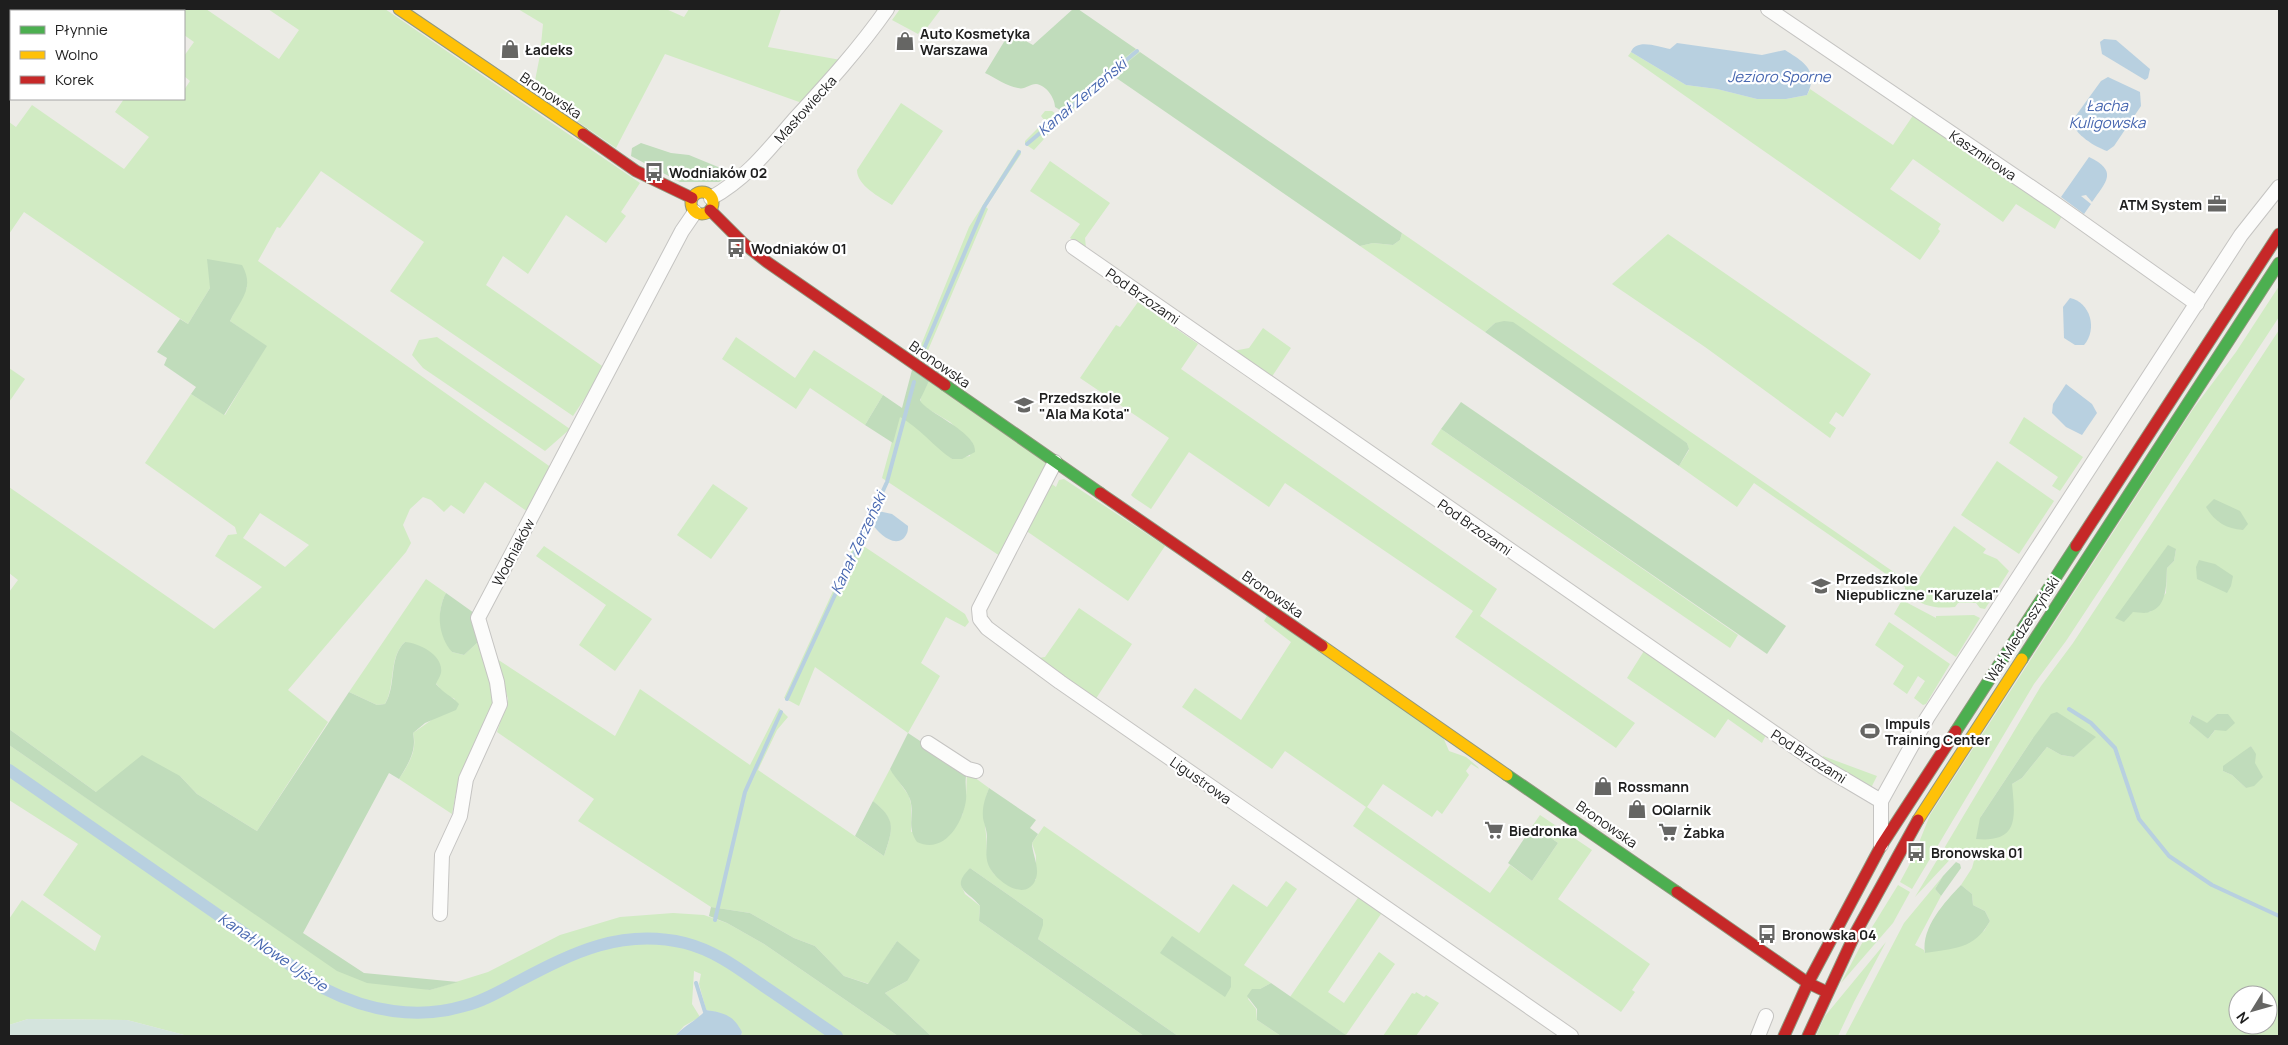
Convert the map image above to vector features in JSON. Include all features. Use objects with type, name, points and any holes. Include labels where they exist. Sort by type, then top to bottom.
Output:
[{"type":"main road","name":"Bronowska","points":[[399,9],[636,171],[693,205],[701,192],[709,195],[711,204],[757,254],[1808,982],[1827,992]]},
{"type":"main road","points":[[693,205],[703,214],[711,204]]},
{"type":"main road","name":"Wał Miedzeszyński","points":[[1784,1036],[1808,982],[1881,846],[2279,234]]},
{"type":"main road","name":"Wał Miedzeszyński","points":[[1808,1036],[1827,992],[1873,900],[1917,821],[2279,263]]},
{"type":"street","name":"Masłowiecka","points":[[711,204],[742,179],[841,70],[887,9]]},
{"type":"street","name":"Kaszmirowa","points":[[1768,9],[2053,202],[2197,304]]},
{"type":"street","points":[[1881,846],[1881,801],[1932,711],[2241,235],[2279,187]]},
{"type":"street","name":"Wodniaków","points":[[440,914],[442,855],[460,816],[466,779],[500,704],[497,682],[478,618],[682,232],[693,205]]},
{"type":"street","name":"Pod Brzozami","points":[[1073,247],[1782,739],[1822,766],[1881,801]]},
{"type":"street","name":"Ligustrowa","points":[[1055,462],[979,610],[980,619],[987,628],[1052,677],[1571,1036]]},
{"type":"street","points":[[928,742],[968,770],[976,770]]},
{"type":"street","points":[[1758,1036],[1766,1016]]},
{"type":"green space","points":[[182,9],[206,9],[279,59],[299,30],[268,9],[385,9],[640,183],[621,212],[626,216],[606,243],[566,215],[528,274],[503,256],[486,285],[605,368],[573,416],[390,291],[424,242],[321,171],[280,228],[277,227],[258,261],[552,468],[528,512],[485,482],[464,514],[451,505],[444,512],[431,500],[423,497],[410,509],[403,525],[411,543],[406,552],[288,690],[328,722],[257,831],[197,794],[180,776],[96,792],[9,729],[9,592],[18,580],[9,573],[9,487],[214,629],[262,587],[215,556],[228,535],[237,534],[235,527],[145,463],[191,394],[225,415],[266,346],[230,321],[247,287],[210,288],[188,324],[24,212],[9,234],[9,122],[16,127],[32,105],[124,169],[149,137],[115,112],[123,100],[185,100],[185,88],[190,81],[185,77],[185,55],[194,42],[185,36],[185,10]],"holes":[[[260,513],[309,545],[285,567],[243,538]]]},
{"type":"green space","points":[[518,9],[666,9],[684,17],[689,9],[781,9],[768,47],[841,60],[802,103],[665,54],[616,148],[533,91],[540,55],[543,24]]},
{"type":"green space","points":[[900,9],[941,9],[923,33],[920,31],[918,34],[892,20]]},
{"type":"green space","points":[[1073,9],[1078,9],[1136,49],[1060,110],[1055,107],[1049,92],[1040,85],[1034,84],[1018,88],[1005,84],[985,73],[1010,32],[1033,45]]},
{"type":"green space","points":[[1136,49],[1140,52],[1065,116],[1060,110]]},
{"type":"green space","points":[[1140,52],[1402,233],[1400,240],[1393,245],[1373,243],[1360,246],[1112,75]]},
{"type":"green space","points":[[1631,52],[1686,85],[1717,89],[1757,99],[1786,99],[1807,95],[1810,89],[1893,145],[1914,114],[2062,216],[2055,229],[2016,204],[2003,222],[1913,159],[1890,189],[1941,224],[1938,229],[1940,231],[1920,260],[1628,56]]},
{"type":"green space","points":[[901,103],[943,131],[892,205],[865,186],[858,176],[857,170]]},
{"type":"green space","points":[[1045,111],[1052,111],[1062,119],[1034,150],[1025,144],[1025,141],[1045,121],[1041,116]]},
{"type":"green space","points":[[641,143],[671,153],[689,155],[723,169],[732,175],[719,182],[680,182],[631,156],[632,148]]},
{"type":"green space","points":[[1018,149],[1021,154],[986,207],[988,209],[926,355],[919,350],[969,227]]},
{"type":"green space","points":[[1050,161],[1110,203],[1085,238],[1086,248],[1070,238],[1080,224],[1030,191]]},
{"type":"green space","points":[[1402,233],[1914,586],[1954,526],[1986,549],[1983,553],[1997,559],[2009,571],[1985,609],[1980,608],[1976,603],[1958,603],[1955,607],[1947,608],[1929,606],[1905,594],[1905,587],[1754,483],[1737,507],[1679,466],[1689,450],[1687,443],[1495,323],[1485,332],[1360,246],[1373,243],[1393,245],[1400,240]]},
{"type":"green space","points":[[1668,234],[1871,374],[1843,417],[1836,412],[1829,423],[1836,428],[1830,438],[1705,347],[1612,284]]},
{"type":"green space","points":[[207,259],[242,265],[246,273],[247,287],[230,321],[267,346],[224,415],[191,394],[196,387],[164,365],[167,358],[157,352],[180,319],[188,324],[210,288]]},
{"type":"green space","points":[[2279,286],[2279,317],[2066,641],[2034,684],[1912,889],[1900,882],[1921,843],[1920,840],[1930,815],[2193,409],[2236,352]]},
{"type":"green space","points":[[1138,302],[1198,344],[1181,369],[1497,589],[1480,616],[1635,723],[1616,748],[1455,637],[1473,611],[1285,483],[1269,507],[1189,452],[1151,509],[1133,497],[1131,495],[1169,438],[1080,378],[1116,325],[1120,327]]},
{"type":"green space","points":[[1513,322],[1687,443],[1689,449],[1679,466],[1485,332],[1495,323]]},
{"type":"green space","points":[[1263,328],[1291,348],[1271,378],[1233,351],[1249,348]]},
{"type":"green space","points":[[2279,330],[2279,1036],[1845,1036],[1904,923],[1943,876],[1935,889],[1941,896],[1915,945],[1924,950],[1925,953],[1984,931],[1990,921],[1985,911],[1973,905],[1972,894],[1961,885],[1972,868],[1975,857],[1967,850],[1958,851],[1915,897],[2041,686],[2073,643]],"holes":[[[2176,549],[2174,561],[2167,568],[2166,593],[2150,612],[2133,612]],[[2217,714],[2228,714],[2208,739],[2189,722],[2192,715],[2207,724]],[[2095,737],[2074,757],[2061,755],[2047,747],[2022,778],[2012,784],[1980,818],[2033,738]],[[2251,746],[2254,751],[2255,761],[2246,788],[2232,775],[2223,771]]]},
{"type":"green space","points":[[437,337],[570,429],[545,451],[423,368],[412,355],[419,340]]},
{"type":"green space","points":[[736,337],[795,378],[814,350],[883,395],[865,425],[810,388],[796,409],[722,359]]},
{"type":"green space","points":[[9,368],[25,379],[9,402]]},
{"type":"green space","points":[[912,370],[929,381],[920,400],[923,405],[968,437],[974,444],[975,452],[962,459],[952,459],[914,426],[900,417],[893,443],[865,425],[883,395],[902,408]]},
{"type":"green space","points":[[929,381],[1048,464],[1000,556],[882,478],[899,416],[913,424],[952,459],[970,456],[972,442],[950,422],[923,406],[920,402]]},
{"type":"green space","points":[[1461,402],[1786,626],[1767,654],[1441,429]]},
{"type":"green space","points":[[2024,417],[2083,457],[2060,491],[2052,486],[2058,477],[2009,443]]},
{"type":"green space","points":[[1441,429],[1738,635],[1730,648],[1431,444]]},
{"type":"green space","points":[[1997,461],[2054,501],[2019,554],[1961,515]]},
{"type":"green space","points":[[1064,479],[1165,546],[1128,601],[1025,530],[1049,482],[1056,487],[1059,480]]},
{"type":"green space","points":[[713,484],[748,508],[711,559],[677,535]]},
{"type":"green space","points":[[2214,499],[2240,511],[2248,524],[2243,530],[2226,526],[2213,516],[2206,507]]},
{"type":"green space","points":[[856,541],[965,614],[969,622],[965,627],[946,617],[921,663],[940,676],[908,733],[815,667],[799,706],[784,698]]},
{"type":"green space","points":[[2168,545],[2176,549],[2174,561],[2167,568],[2165,594],[2160,605],[2147,613],[2133,612],[2124,622],[2115,618]]},
{"type":"green space","points":[[544,546],[652,619],[615,671],[579,645],[606,605],[536,556]]},
{"type":"green space","points":[[2199,560],[2215,564],[2233,576],[2227,593],[2197,579],[2196,567]]},
{"type":"green space","points":[[426,579],[446,593],[440,616],[442,630],[452,652],[464,655],[479,641],[495,699],[458,782],[452,814],[399,779],[409,763],[413,751],[413,733],[433,719],[455,699],[444,694],[405,642],[396,656],[390,689],[385,704],[377,705],[349,692]]},
{"type":"green space","points":[[446,593],[474,613],[479,641],[464,655],[452,652],[447,646],[441,631],[441,608]]},
{"type":"green space","points":[[1902,600],[1936,618],[1936,616],[1974,615],[1980,618],[1956,657],[1894,614]]},
{"type":"green space","points":[[1079,608],[1132,644],[1095,700],[1038,658],[1045,657]]},
{"type":"green space","points":[[1267,616],[1443,737],[1449,751],[1466,757],[1479,769],[1471,764],[1466,771],[1469,775],[1442,814],[1437,810],[1432,817],[1383,784],[1367,807],[1490,893],[1510,865],[1532,881],[1558,843],[1533,825],[1540,815],[1592,850],[1558,899],[1650,964],[1632,990],[1635,992],[1621,1012],[1353,826],[1366,807],[1285,751],[1272,769],[1182,707],[1195,688],[1241,720],[1291,642],[1264,621]]},
{"type":"green space","points":[[1889,622],[1950,664],[1926,704],[1923,705],[1914,698],[1925,681],[1918,676],[1907,694],[1893,684],[1904,666],[1875,645]]},
{"type":"green space","points":[[405,642],[417,645],[435,656],[441,667],[441,673],[436,684],[459,704],[456,710],[425,723],[413,733],[413,752],[406,768],[399,779],[389,773],[303,933],[364,973],[458,982],[430,990],[367,983],[337,971],[9,745],[9,729],[96,792],[142,755],[180,776],[197,794],[257,831],[349,692],[377,705],[385,704],[391,689],[396,656]]},
{"type":"green space","points":[[1644,651],[1766,735],[1762,743],[1728,719],[1715,738],[1627,678]]},
{"type":"green space","points":[[497,659],[615,736],[640,689],[750,765],[779,708],[788,717],[777,730],[758,770],[884,856],[891,832],[889,820],[886,814],[873,801],[890,769],[909,796],[911,804],[911,832],[962,816],[966,797],[967,772],[989,788],[985,800],[984,816],[988,860],[995,875],[1036,880],[1036,856],[1032,843],[1044,826],[1199,933],[1233,884],[1267,907],[1286,881],[1297,889],[1244,965],[1271,983],[1256,989],[1248,999],[1256,1009],[1257,1020],[1281,1036],[1178,1036],[1038,939],[1043,919],[970,868],[961,885],[965,894],[980,906],[979,921],[1144,1036],[931,1036],[885,993],[907,981],[897,941],[869,984],[844,976],[815,946],[794,938],[750,913],[711,907],[578,821],[594,799],[497,732],[508,699]]},
{"type":"green space","points":[[2057,712],[2096,737],[2074,757],[2061,755],[2047,747],[2022,778],[2012,784],[2014,817],[2008,832],[2001,837],[1976,839],[1980,818],[2033,738],[2051,714]]},
{"type":"green space","points":[[2217,714],[2228,714],[2235,723],[2226,731],[2215,730],[2208,739],[2189,723],[2192,715],[2207,723]]},
{"type":"green space","points":[[908,733],[967,772],[966,800],[961,818],[951,834],[936,844],[927,845],[917,842],[911,826],[912,810],[910,799],[890,769]]},
{"type":"green space","points":[[9,745],[337,970],[430,990],[488,972],[560,935],[620,917],[673,913],[704,915],[727,923],[764,944],[898,1036],[741,1036],[742,1032],[720,1013],[706,1010],[699,984],[701,974],[694,971],[692,1004],[700,1017],[684,1026],[675,1036],[188,1036],[127,1020],[28,1019],[9,1025],[9,919],[22,900],[95,951],[101,936],[43,895],[78,844],[9,800]]},
{"type":"green space","points":[[2251,746],[2256,754],[2255,763],[2263,777],[2254,786],[2246,788],[2232,775],[2223,771],[2223,766]]},
{"type":"green space","points":[[1823,756],[1877,776],[1871,788],[1821,760]]},
{"type":"green space","points":[[989,788],[1036,820],[1030,828],[1038,834],[1032,843],[1037,876],[1030,887],[1024,890],[1002,882],[988,864],[986,854],[987,834],[983,814]]},
{"type":"green space","points":[[873,801],[886,814],[891,826],[884,856],[855,836]]},
{"type":"green space","points":[[1533,825],[1558,843],[1532,881],[1508,863]]},
{"type":"green space","points":[[1956,862],[1960,864],[1961,868],[1941,896],[1935,889],[1943,876]]},
{"type":"green space","points":[[970,868],[1043,919],[1038,939],[1178,1036],[1144,1036],[979,921],[980,906],[961,885],[964,875]]},
{"type":"green space","points":[[1898,885],[1910,892],[1893,923],[1841,983],[1861,945]]},
{"type":"green space","points":[[1961,885],[1972,894],[1973,905],[1985,911],[1990,921],[1977,938],[1970,943],[1925,953],[1925,943],[1930,925],[1935,916]]},
{"type":"green space","points":[[1360,895],[1383,911],[1328,992],[1344,1003],[1379,952],[1395,964],[1346,1035],[1290,997]]},
{"type":"green space","points":[[711,907],[750,913],[794,938],[815,946],[844,976],[868,984],[897,941],[920,960],[907,981],[885,993],[931,1036],[898,1036],[764,944],[727,923],[709,916]]},
{"type":"green space","points":[[1172,936],[1231,977],[1231,987],[1225,997],[1160,953]]},
{"type":"green space","points":[[1886,942],[1838,1036],[1816,1036],[1825,1016]]},
{"type":"green space","points":[[1271,983],[1346,1035],[1281,1036],[1257,1020],[1257,1009],[1247,996],[1252,989],[1260,989]]},
{"type":"green space","points":[[1416,992],[1424,997],[1426,995],[1439,1003],[1416,1036],[1383,1036],[1412,993],[1415,994]]},
{"type":"shaded area","points":[[28,1019],[127,1020],[188,1036],[9,1036],[9,1025]]},
{"type":"water","name":"Łacha Kuligowska","points":[[2104,39],[2116,40],[2150,69],[2148,78],[2145,80],[2102,54],[2100,42]]},
{"type":"water","name":"Jezioro Sporne","points":[[1677,43],[1762,55],[1785,50],[1808,68],[1811,79],[1807,95],[1786,99],[1757,99],[1717,89],[1686,85],[1631,52],[1638,45],[1643,44],[1670,49]]},
{"type":"water","name":"Łacha Kuligowska","points":[[2108,77],[2140,92],[2141,106],[2114,146],[2107,151],[2091,143],[2081,135],[2072,121],[2101,81]]},
{"type":"water","name":"Łacha Kuligowska","points":[[2089,157],[2104,167],[2107,177],[2092,202],[2086,195],[2081,196],[2091,204],[2084,214],[2061,197]]},
{"type":"water","points":[[2070,298],[2083,305],[2090,317],[2091,331],[2084,345],[2075,345],[2064,338],[2063,307]]},
{"type":"water","points":[[2066,384],[2092,404],[2097,413],[2082,435],[2066,427],[2052,413],[2053,404]]},
{"type":"water","points":[[878,511],[892,514],[908,526],[904,538],[900,541],[891,540],[878,531],[872,524],[872,517]]},
{"type":"water","points":[[706,1010],[718,1012],[732,1018],[742,1032],[741,1036],[675,1036]]},
{"type":"waterway","name":"Kanał Zerzeński","points":[[1027,144],[1137,51]]},
{"type":"waterway","name":"Kanał Zerzeński","points":[[923,351],[984,207],[1019,152]]},
{"type":"waterway","name":"Kanał Zerzeński","points":[[787,699],[887,482],[914,382]]},
{"type":"waterway","points":[[2069,709],[2091,723],[2115,748],[2139,819],[2169,856],[2212,885],[2279,916]]},
{"type":"waterway","name":"Kanał Zerzeński","points":[[715,920],[745,792],[781,712]]},
{"type":"waterway","name":"Kanał Nowe Ujście","points":[[9,770],[325,989],[358,1003],[375,1008],[411,1013],[446,1010],[486,998],[539,970],[579,952],[619,941],[662,939],[696,946],[717,956],[837,1036]]},
{"type":"waterway","name":"Kanał Zerzeński","points":[[696,983],[705,1012]]},
{"type":"traffic: fast","points":[[2022,659],[2279,263]]},
{"type":"traffic: fast","points":[[945,385],[1100,493]]},
{"type":"traffic: fast","points":[[1956,731],[2076,546]]},
{"type":"traffic: fast","points":[[1507,775],[1677,892]]},
{"type":"traffic: slow","points":[[399,9],[583,134]]},
{"type":"traffic: slow","points":[[702,192],[710,195],[713,203],[710,211],[702,214],[694,211],[691,203],[694,195],[702,192]]},
{"type":"traffic: slow","points":[[1322,646],[1507,775]]},
{"type":"traffic: slow","points":[[1918,820],[2022,659]]},
{"type":"traffic: jam","points":[[583,134],[636,171],[692,198]]},
{"type":"traffic: jam","points":[[710,210],[743,243],[767,262],[945,385]]},
{"type":"traffic: jam","points":[[2076,546],[2279,234]]},
{"type":"traffic: jam","points":[[1100,493],[1322,646]]},
{"type":"traffic: jam","points":[[1784,1036],[1808,983],[1881,846],[1956,731]]},
{"type":"traffic: jam","points":[[1808,1036],[1856,932],[1918,820]]},
{"type":"traffic: jam","points":[[1677,892],[1808,983],[1827,992]]},
{"type":"place","name":"Auto Kosmetyka Warszawa","points":[[905,41]]},
{"type":"place","name":"Ładeks","points":[[510,49]]},
{"type":"place","name":"Wodniaków 02","points":[[654,172]]},
{"type":"place","name":"ATM System","points":[[2217,204]]},
{"type":"place","name":"Wodniaków 01","points":[[736,248]]},
{"type":"place","name":"Przedszkole \"Ala Ma Kota\"","points":[[1024,405]]},
{"type":"place","name":"Przedszkole Niepubliczne \"Karuzela\"","points":[[1821,586]]},
{"type":"place","name":"Impuls Training Center","points":[[1870,731]]},
{"type":"place","name":"Rossmann","points":[[1603,786]]},
{"type":"place","name":"OQlarnik","points":[[1637,809]]},
{"type":"place","name":"Biedronka","points":[[1494,830]]},
{"type":"place","name":"Żabka","points":[[1668,832]]},
{"type":"place","name":"Bronowska 01","points":[[1916,852]]},
{"type":"place","name":"Bronowska 04","points":[[1767,934]]}]
